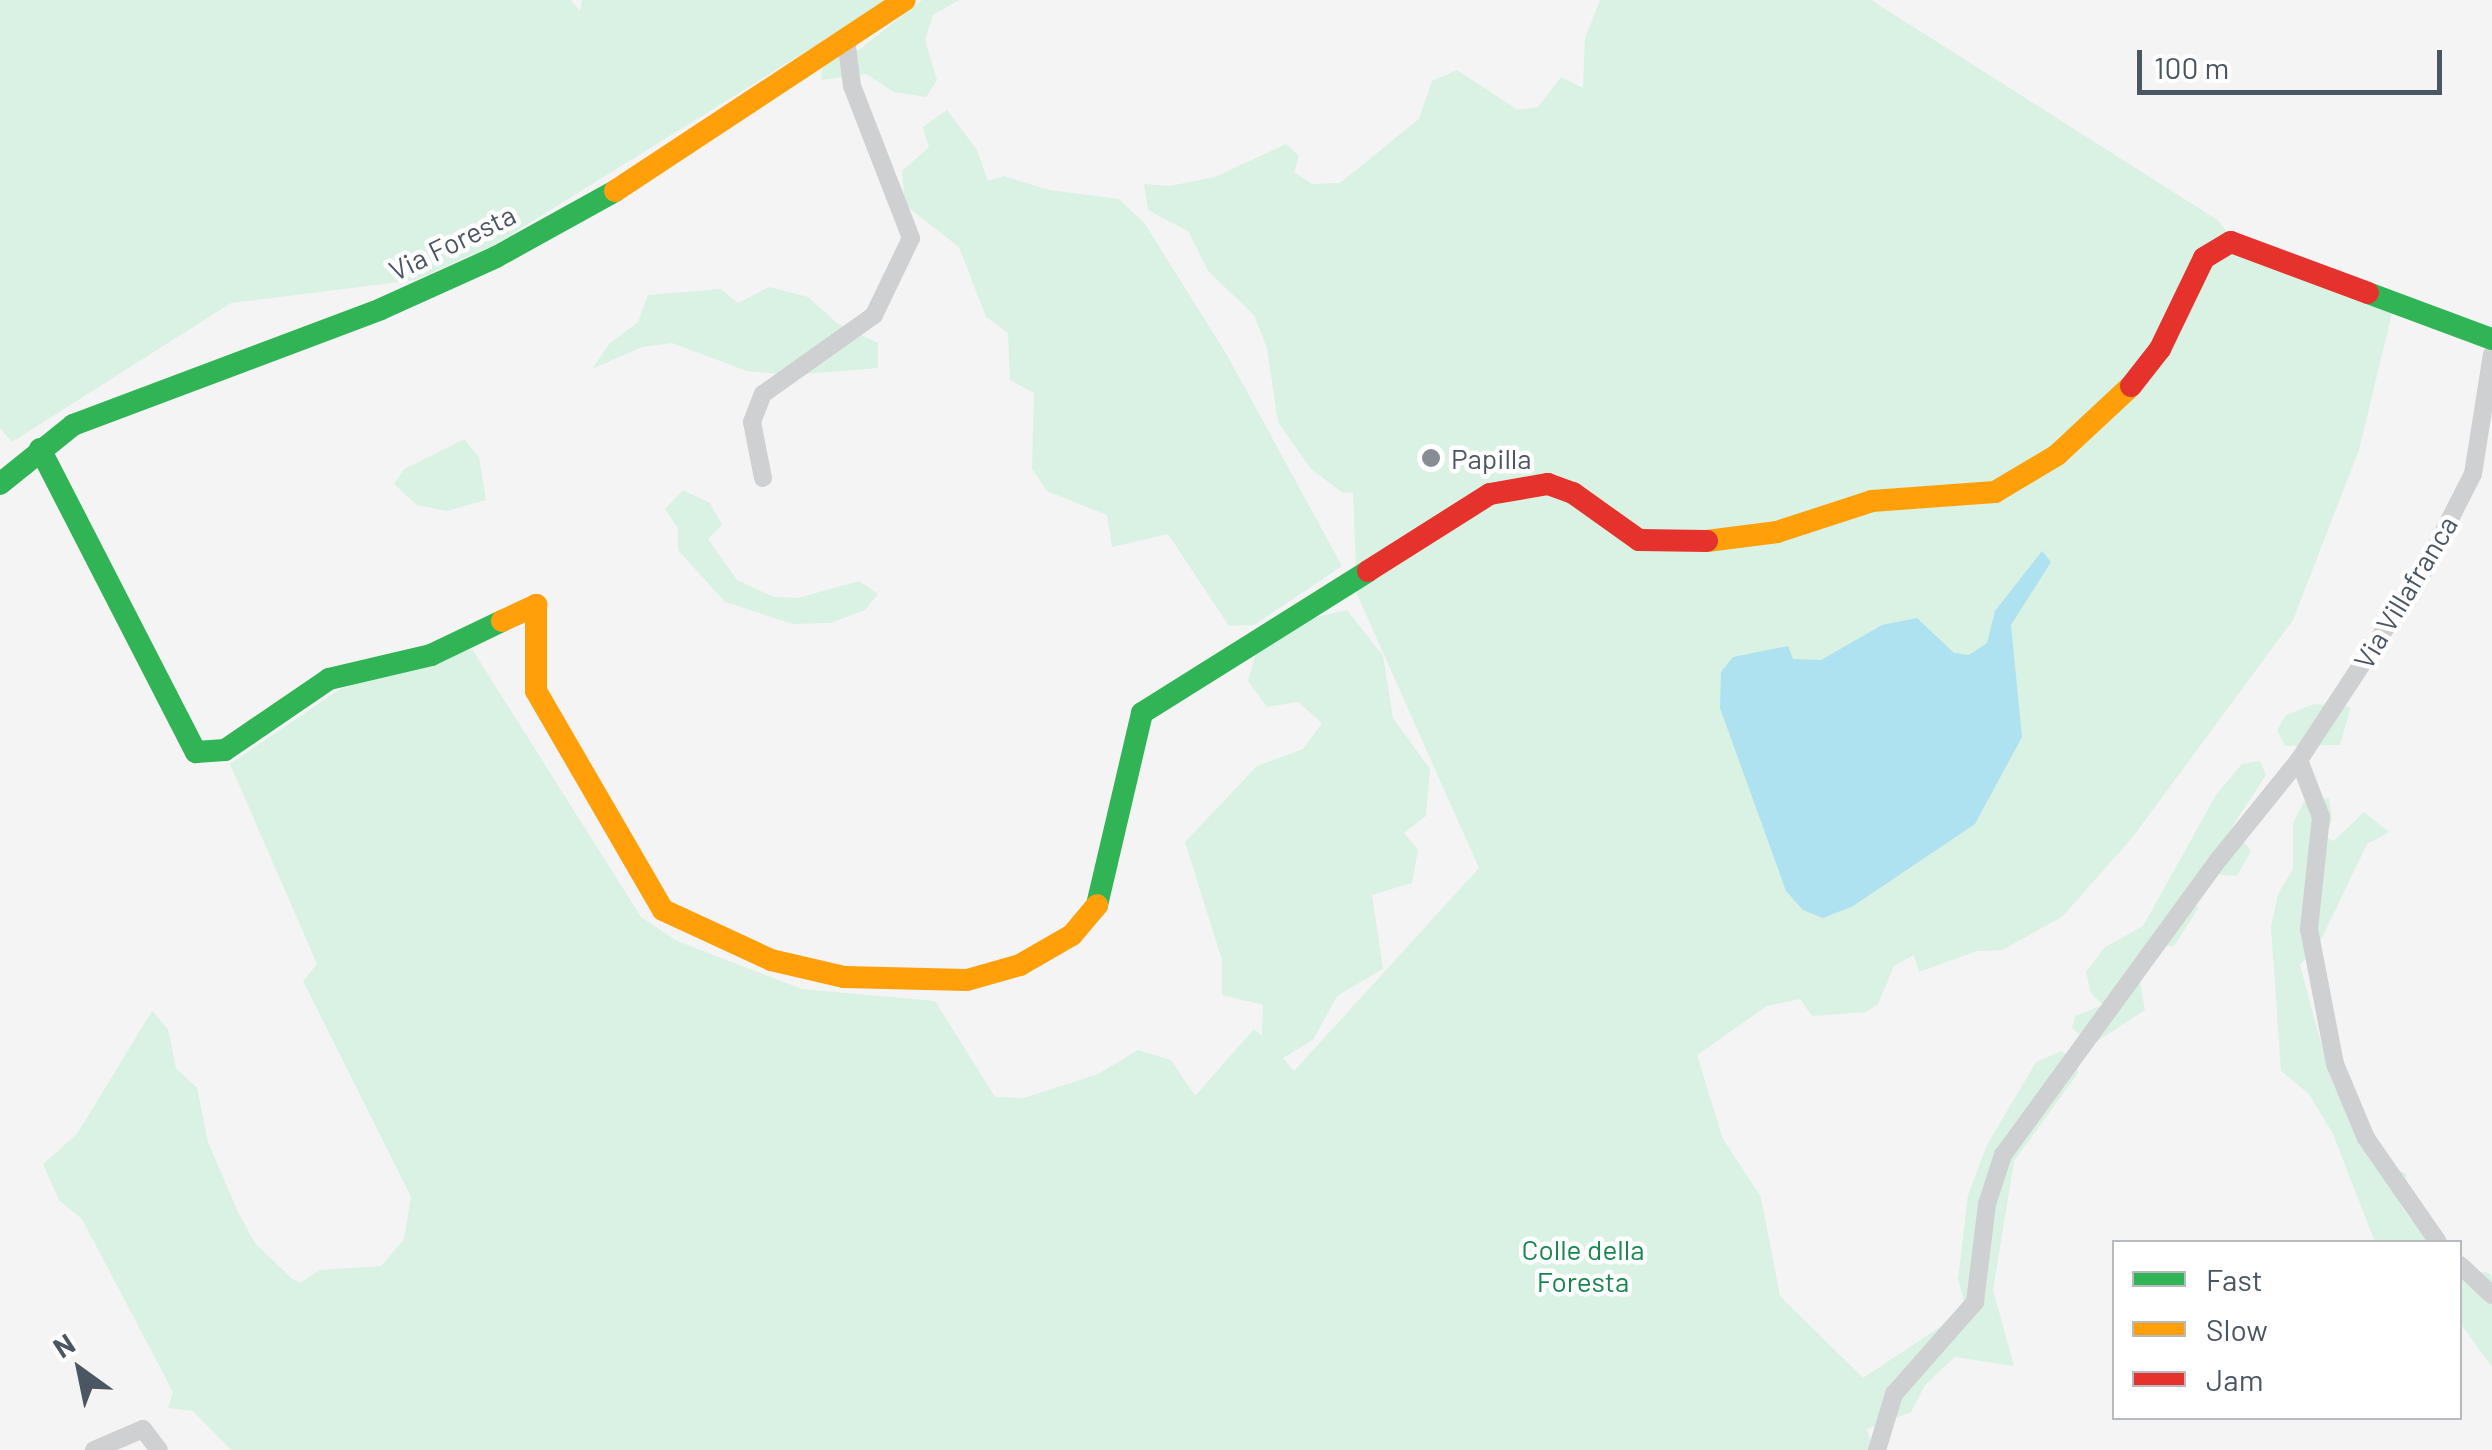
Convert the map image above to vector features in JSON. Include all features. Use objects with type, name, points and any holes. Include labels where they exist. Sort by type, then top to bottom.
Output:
[{"type":"street","name":"Via Foresta","points":[[0,484],[40,449],[114,406],[381,309],[496,257],[668,161],[906,0]]},
{"type":"street","points":[[763,478],[752,422],[762,394],[874,315],[911,238],[852,86],[846,38]]},
{"type":"street","points":[[40,449],[196,752],[225,750],[329,679],[432,655],[536,604],[536,691],[663,910],[771,960],[844,977],[967,980],[1020,965],[1072,936],[1094,913],[1112,859],[1142,712],[1490,494],[1548,484],[1573,493],[1638,540],[1680,545],[1777,532],[1872,500],[1995,492],[2057,455],[2113,410],[2160,349],[2204,258],[2230,242],[2492,339]]},
{"type":"street","name":"Via Villafranca","points":[[1877,1450],[1894,1394],[1975,1302],[1987,1204],[2003,1156],[2219,859],[2299,760],[2424,570],[2473,474],[2492,354]]},
{"type":"street","points":[[2299,760],[2321,817],[2308,928],[2335,1064],[2366,1138],[2437,1240]]},
{"type":"street","points":[[2462,1267],[2492,1295]]},
{"type":"street","points":[[94,1450],[143,1429],[159,1450]]},
{"type":"green space","points":[[0,0],[571,0],[580,11],[582,0],[889,0],[494,245],[415,280],[231,303],[12,442],[0,428]]},
{"type":"green space","points":[[922,0],[959,0],[933,15],[925,40],[937,80],[926,97],[894,92],[866,74],[821,80],[823,64],[848,49],[859,50]]},
{"type":"green space","name":"Colle della Foresta","points":[[1600,0],[1871,0],[2219,221],[2241,251],[2393,309],[2359,450],[2293,620],[2132,838],[2062,917],[2002,950],[1977,951],[1919,972],[1914,955],[1894,966],[1878,1004],[1866,1012],[1812,1016],[1800,999],[1767,1006],[1697,1055],[1723,1139],[1761,1197],[1780,1296],[1863,1378],[1943,1325],[1964,1301],[1958,1280],[1968,1195],[1987,1145],[2036,1062],[2062,1051],[2076,1062],[2078,1073],[2014,1161],[1993,1290],[2014,1366],[1955,1357],[1925,1385],[1911,1412],[1867,1429],[1873,1450],[231,1450],[193,1411],[168,1408],[173,1392],[82,1219],[59,1200],[43,1164],[77,1134],[152,1011],[168,1029],[176,1068],[197,1088],[208,1142],[238,1212],[255,1243],[291,1278],[300,1283],[320,1270],[381,1266],[404,1239],[411,1197],[303,981],[317,964],[230,764],[340,689],[472,649],[641,917],[677,941],[802,989],[935,1001],[995,1097],[1024,1098],[1098,1074],[1138,1050],[1171,1060],[1195,1096],[1254,1029],[1262,1036],[1263,1005],[1222,995],[1222,960],[1185,842],[1257,766],[1303,749],[1322,723],[1298,702],[1267,707],[1248,681],[1258,646],[1298,621],[1347,610],[1383,656],[1393,718],[1430,769],[1426,816],[1404,833],[1418,850],[1412,883],[1372,895],[1383,969],[1337,996],[1313,1040],[1283,1058],[1294,1071],[1479,868],[1357,594],[1353,492],[1343,493],[1311,469],[1278,422],[1267,348],[1254,315],[1208,271],[1189,232],[1148,210],[1144,184],[1170,186],[1215,177],[1286,144],[1299,156],[1294,172],[1312,184],[1340,183],[1419,119],[1432,81],[1457,70],[1518,110],[1538,107],[1561,77],[1583,88],[1585,38]]},
{"type":"green space","points":[[947,110],[977,150],[988,181],[1004,176],[1049,190],[1119,199],[1145,224],[1227,355],[1342,566],[1254,625],[1229,626],[1168,534],[1112,547],[1107,515],[1047,491],[1032,469],[1034,393],[1010,380],[1008,333],[986,317],[959,247],[905,205],[902,171],[929,147],[923,127]]},
{"type":"green space","points":[[769,287],[808,297],[838,324],[878,343],[878,368],[791,375],[747,371],[672,343],[642,347],[592,369],[610,343],[638,322],[648,295],[721,289],[738,303]]},
{"type":"green space","points":[[464,439],[479,457],[486,500],[447,511],[417,505],[394,484],[404,469]]},
{"type":"green space","points":[[683,490],[710,503],[722,525],[708,539],[737,580],[774,597],[798,598],[859,581],[878,594],[865,610],[830,623],[793,624],[725,602],[678,550],[678,528],[665,509]]},
{"type":"green space","points":[[2314,704],[2351,707],[2340,745],[2285,746],[2277,730],[2286,715]]},
{"type":"green space","points":[[2260,761],[2266,775],[2232,827],[2251,851],[2237,876],[2209,874],[2182,902],[2199,907],[2174,946],[2145,946],[2139,977],[2145,1010],[2091,1045],[2072,1028],[2075,1016],[2103,1005],[2091,993],[2086,972],[2105,947],[2143,926],[2216,795],[2242,764]]},
{"type":"green space","points":[[2329,798],[2332,820],[2325,837],[2334,841],[2364,812],[2389,832],[2367,844],[2319,944],[2300,965],[2330,1077],[2369,1155],[2406,1174],[2401,1206],[2426,1240],[2374,1240],[2333,1134],[2309,1094],[2281,1071],[2271,927],[2278,894],[2293,869],[2293,823],[2304,802]]},
{"type":"green space","points":[[2487,1272],[2492,1277],[2492,1367],[2462,1326],[2462,1274]]},
{"type":"water","points":[[2042,551],[2051,562],[2011,625],[2022,737],[1975,824],[1853,906],[1823,918],[1803,910],[1786,891],[1720,708],[1721,672],[1733,657],[1788,646],[1793,659],[1821,660],[1882,625],[1917,618],[1954,653],[1969,655],[1987,643],[1995,611]]},
{"type":"traffic: fast","points":[[0,484],[73,425],[381,309],[496,257],[615,191]]},
{"type":"traffic: fast","points":[[2368,293],[2492,339]]},
{"type":"traffic: fast","points":[[40,449],[196,752],[225,750],[329,679],[431,655],[502,621]]},
{"type":"traffic: fast","points":[[1097,905],[1142,713],[1368,571]]},
{"type":"traffic: slow","points":[[615,191],[905,0]]},
{"type":"traffic: slow","points":[[1707,541],[1777,532],[1872,501],[1995,492],[2057,455],[2131,386]]},
{"type":"traffic: slow","points":[[502,621],[536,605],[536,691],[663,910],[771,960],[844,977],[967,980],[1020,965],[1072,935],[1097,905]]},
{"type":"traffic: jam","points":[[2131,386],[2160,349],[2204,258],[2231,242],[2368,293]]},
{"type":"traffic: jam","points":[[1368,571],[1490,494],[1548,484],[1573,493],[1639,540],[1707,541]]},
{"type":"place","name":"Papilla","points":[[1431,458]]}]
